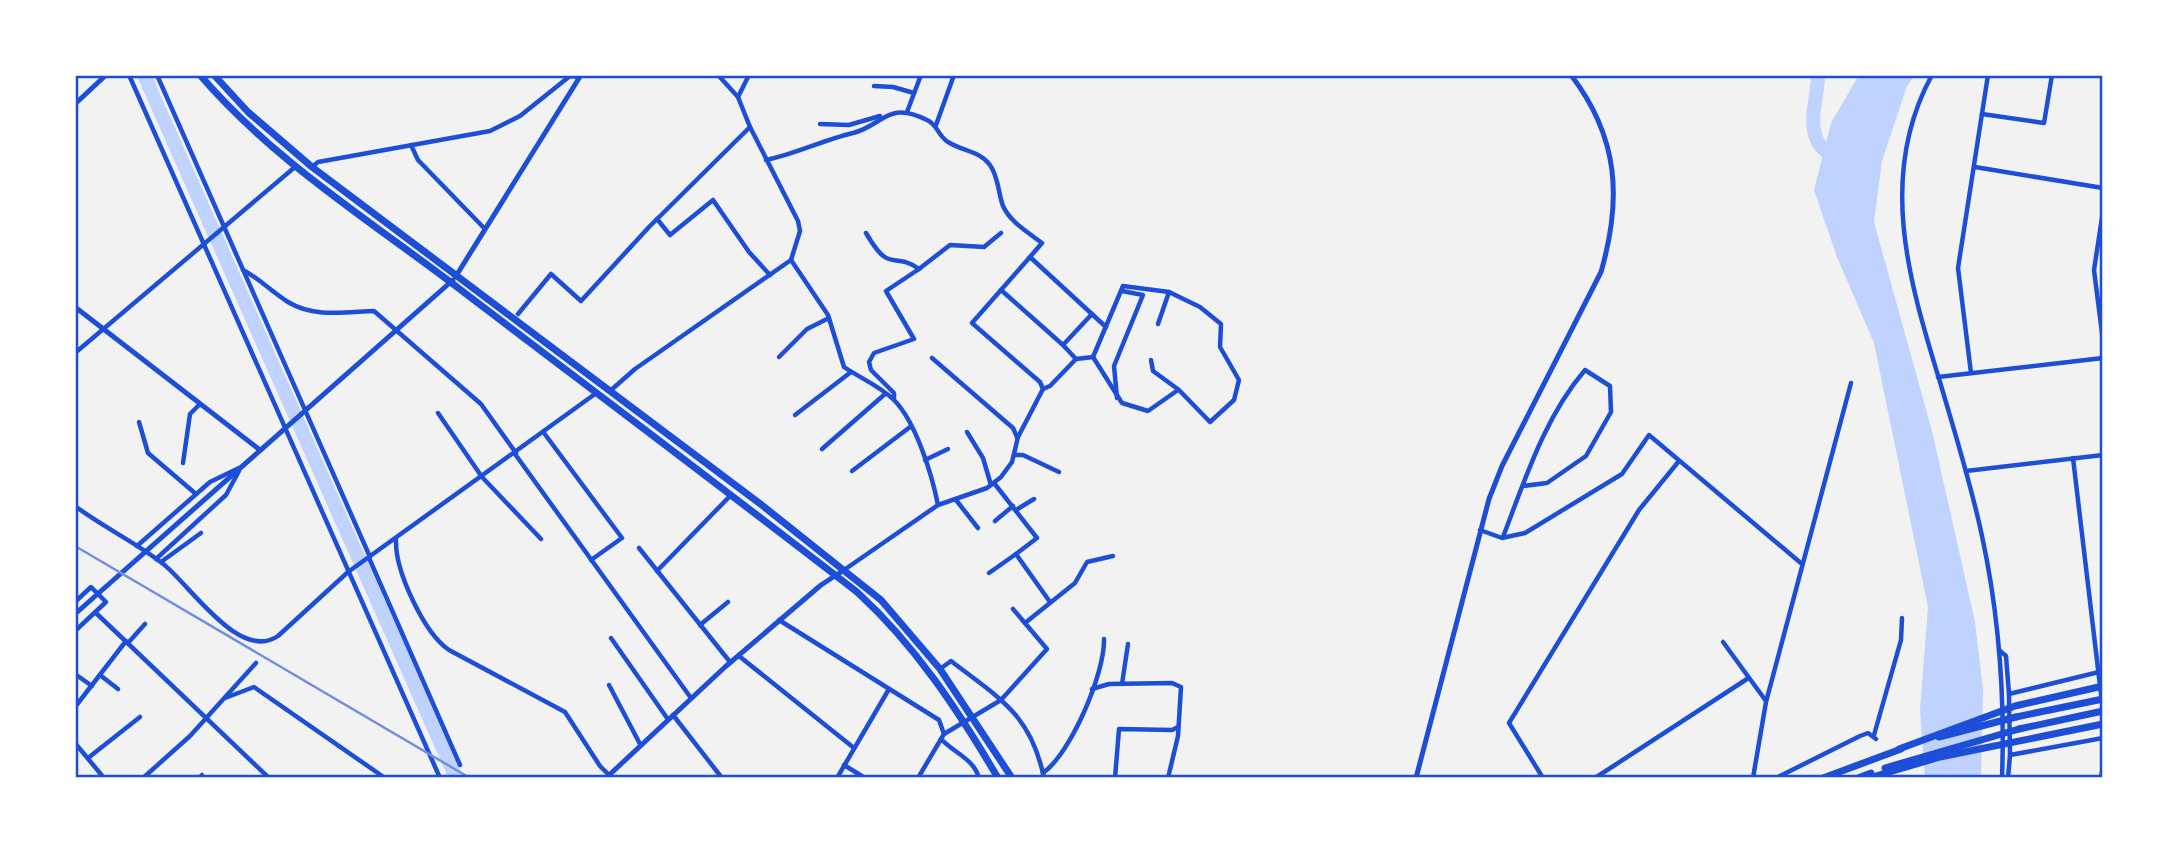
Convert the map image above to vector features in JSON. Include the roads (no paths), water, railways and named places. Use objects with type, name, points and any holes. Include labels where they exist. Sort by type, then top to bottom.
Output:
[{"type":"highway","points":[[200,75],[238,116],[295,167],[610,391],[844,570],[901,621],[940,669],[1012,778]]},
{"type":"highway","points":[[214,75],[248,112],[312,167],[595,394],[871,605],[912,648],[965,723],[998,778]]},
{"type":"highway","points":[[1823,778],[2015,706],[2103,686]]},
{"type":"highway","points":[[1899,749],[2016,717],[2103,699]]},
{"type":"highway","points":[[1858,778],[1935,752],[2019,729],[2103,712]]},
{"type":"highway","points":[[1868,778],[1951,755],[2103,723]]},
{"type":"street","points":[[75,104],[106,75]]},
{"type":"street","points":[[129,75],[440,778]]},
{"type":"street","points":[[158,75],[460,765]]},
{"type":"street","points":[[610,391],[635,369],[791,260],[800,226],[750,127],[738,97],[718,75]]},
{"type":"street","points":[[738,97],[749,75]]},
{"type":"street","points":[[907,112],[921,75]]},
{"type":"street","points":[[936,125],[954,75]]},
{"type":"street","points":[[1416,778],[1480,530],[1502,466],[1601,272],[1612,231],[1616,203],[1610,153],[1594,111],[1571,75]]},
{"type":"street","points":[[1933,75],[1917,105],[1907,140],[1901,208],[1915,304],[1966,471],[1990,577],[1999,650],[2005,778]]},
{"type":"street","points":[[1970,373],[1958,268],[1988,75]]},
{"type":"street","points":[[1982,114],[2044,123],[2052,75]]},
{"type":"street","points":[[312,167],[318,162],[470,136],[500,127],[520,116],[570,76],[581,76]]},
{"type":"street","points":[[75,614],[453,279],[581,76]]},
{"type":"street","points":[[874,86],[893,87],[914,93]]},
{"type":"street","points":[[820,124],[849,125],[884,115],[907,112],[936,125],[944,140],[976,153],[989,164],[1005,209],[1042,243],[971,323],[1040,382],[1042,390]]},
{"type":"street","points":[[766,160],[793,155],[833,136],[854,133],[884,115]]},
{"type":"street","points":[[518,314],[551,274],[581,301],[657,219],[750,127]]},
{"type":"street","points":[[411,145],[418,160],[485,229]]},
{"type":"street","points":[[75,353],[295,167]]},
{"type":"street","points":[[1975,167],[2103,188]]},
{"type":"street","points":[[657,219],[670,235],[713,200],[749,252],[770,275]]},
{"type":"street","points":[[2103,211],[2101,239],[2094,270],[2103,341]]},
{"type":"street","points":[[866,233],[883,258],[894,262],[910,262],[919,268]]},
{"type":"street","points":[[894,400],[894,393],[871,370],[869,362],[874,353],[914,339],[886,291],[950,245],[984,247],[1001,233]]},
{"type":"street","points":[[1030,257],[1106,327]]},
{"type":"street","points":[[791,260],[829,318],[844,367],[894,400],[925,460],[938,505]]},
{"type":"street","points":[[243,270],[295,306],[325,313],[374,311],[481,404],[691,698]]},
{"type":"street","points":[[1093,357],[1123,286],[1169,292],[1194,303],[1221,324],[1220,347],[1239,380],[1234,400],[1210,422],[1179,390],[1153,371],[1151,360]]},
{"type":"street","points":[[1000,290],[1076,359]]},
{"type":"street","points":[[1117,398],[1114,366],[1143,295],[1122,291]]},
{"type":"street","points":[[1158,324],[1169,292]]},
{"type":"street","points":[[75,307],[260,450]]},
{"type":"street","points":[[1063,345],[1092,314]]},
{"type":"street","points":[[779,357],[807,329],[829,318]]},
{"type":"street","points":[[1093,357],[1122,403],[1148,411],[1179,390]]},
{"type":"street","points":[[396,539],[412,595],[437,640],[449,650],[565,712],[607,776],[730,663],[835,575],[938,505],[993,484],[1007,471],[1018,437],[1042,390],[1050,386],[1076,359],[1093,357]]},
{"type":"street","points":[[932,358],[1013,428],[1018,437]]},
{"type":"street","points":[[1938,377],[2103,358]]},
{"type":"street","points":[[1502,538],[1523,485],[1547,427],[1585,370],[1610,386],[1611,412],[1586,456],[1547,483],[1523,485]]},
{"type":"street","points":[[795,415],[851,372]]},
{"type":"street","points":[[1753,778],[1766,702],[1851,383]]},
{"type":"street","points":[[75,506],[159,560],[215,617],[259,642],[278,636],[349,571],[595,394]]},
{"type":"street","points":[[822,449],[885,394]]},
{"type":"street","points":[[183,463],[190,414],[200,404]]},
{"type":"street","points":[[438,413],[482,477],[541,538]]},
{"type":"street","points":[[139,422],[148,453],[196,494]]},
{"type":"street","points":[[852,471],[910,427]]},
{"type":"street","points":[[967,432],[983,458],[993,484],[1037,538],[989,573]]},
{"type":"street","points":[[544,433],[622,538],[591,560]]},
{"type":"street","points":[[1480,530],[1502,538],[1525,533],[1622,474],[1649,435],[1802,564]]},
{"type":"street","points":[[925,460],[948,449]]},
{"type":"street","points":[[1014,455],[1023,455],[1059,472]]},
{"type":"street","points":[[1966,471],[2103,455]]},
{"type":"street","points":[[2073,458],[2101,672],[2103,712]]},
{"type":"street","points":[[1543,778],[1509,723],[1639,510],[1679,461]]},
{"type":"street","points":[[137,546],[210,482],[241,467]]},
{"type":"street","points":[[159,560],[226,495],[241,467]]},
{"type":"street","points":[[657,571],[730,496]]},
{"type":"street","points":[[995,521],[1034,499]]},
{"type":"street","points":[[956,500],[978,528]]},
{"type":"street","points":[[159,560],[201,533]]},
{"type":"street","points":[[639,548],[730,663]]},
{"type":"street","points":[[1016,554],[1050,602]]},
{"type":"street","points":[[1025,623],[1075,583],[1087,562],[1113,556]]},
{"type":"street","points":[[75,602],[91,587],[106,602],[75,631]]},
{"type":"street","points":[[700,625],[728,602]]},
{"type":"street","points":[[918,778],[943,736],[1001,700],[1047,649],[1013,609]]},
{"type":"street","points":[[96,613],[269,778]]},
{"type":"street","points":[[1776,778],[1860,736],[1875,737],[1900,640],[1902,618]]},
{"type":"street","points":[[779,620],[939,720],[950,749],[973,762],[979,778]]},
{"type":"street","points":[[75,707],[127,642],[145,624]]},
{"type":"street","points":[[611,638],[670,716],[722,778]]},
{"type":"street","points":[[940,669],[951,661],[1001,700],[1031,734],[1043,776],[1055,764],[1082,716],[1103,655],[1104,639]]},
{"type":"street","points":[[1723,642],[1766,702]]},
{"type":"street","points":[[1122,684],[1128,644]]},
{"type":"street","points":[[1999,650],[2006,656],[2009,694],[2010,755],[2005,778]]},
{"type":"street","points":[[739,656],[854,748]]},
{"type":"street","points":[[143,778],[206,718],[256,663]]},
{"type":"street","points":[[2009,694],[2101,672]]},
{"type":"street","points":[[75,674],[92,686]]},
{"type":"street","points":[[100,675],[118,689]]},
{"type":"street","points":[[1595,778],[1747,679]]},
{"type":"street","points":[[1092,689],[1122,684],[1172,683],[1181,687],[1179,726],[1168,778]]},
{"type":"street","points":[[609,685],[640,744]]},
{"type":"street","points":[[225,698],[254,687],[385,778]]},
{"type":"street","points":[[837,778],[889,689]]},
{"type":"street","points":[[88,758],[140,717]]},
{"type":"street","points":[[1115,778],[1119,729],[1172,730],[1179,726]]},
{"type":"street","points":[[2010,755],[2103,738]]},
{"type":"street","points":[[75,743],[104,778]]},
{"type":"street","points":[[844,765],[865,778]]},
{"type":"street","points":[[2101,778],[2103,766]]},
{"type":"water","points":[[1859,75],[1915,75],[1907,86],[1882,161],[1874,222],[1932,431],[1975,622],[1983,690],[1981,778],[1925,778],[1920,710],[1928,607],[1874,343],[1837,257],[1814,190],[1831,123]]},
{"type":"waterway","points":[[144,75],[456,778]]},
{"type":"waterway","points":[[1818,75],[1813,126],[1819,145],[1837,162]]},
{"type":"railway","points":[[75,546],[470,778]]}]
